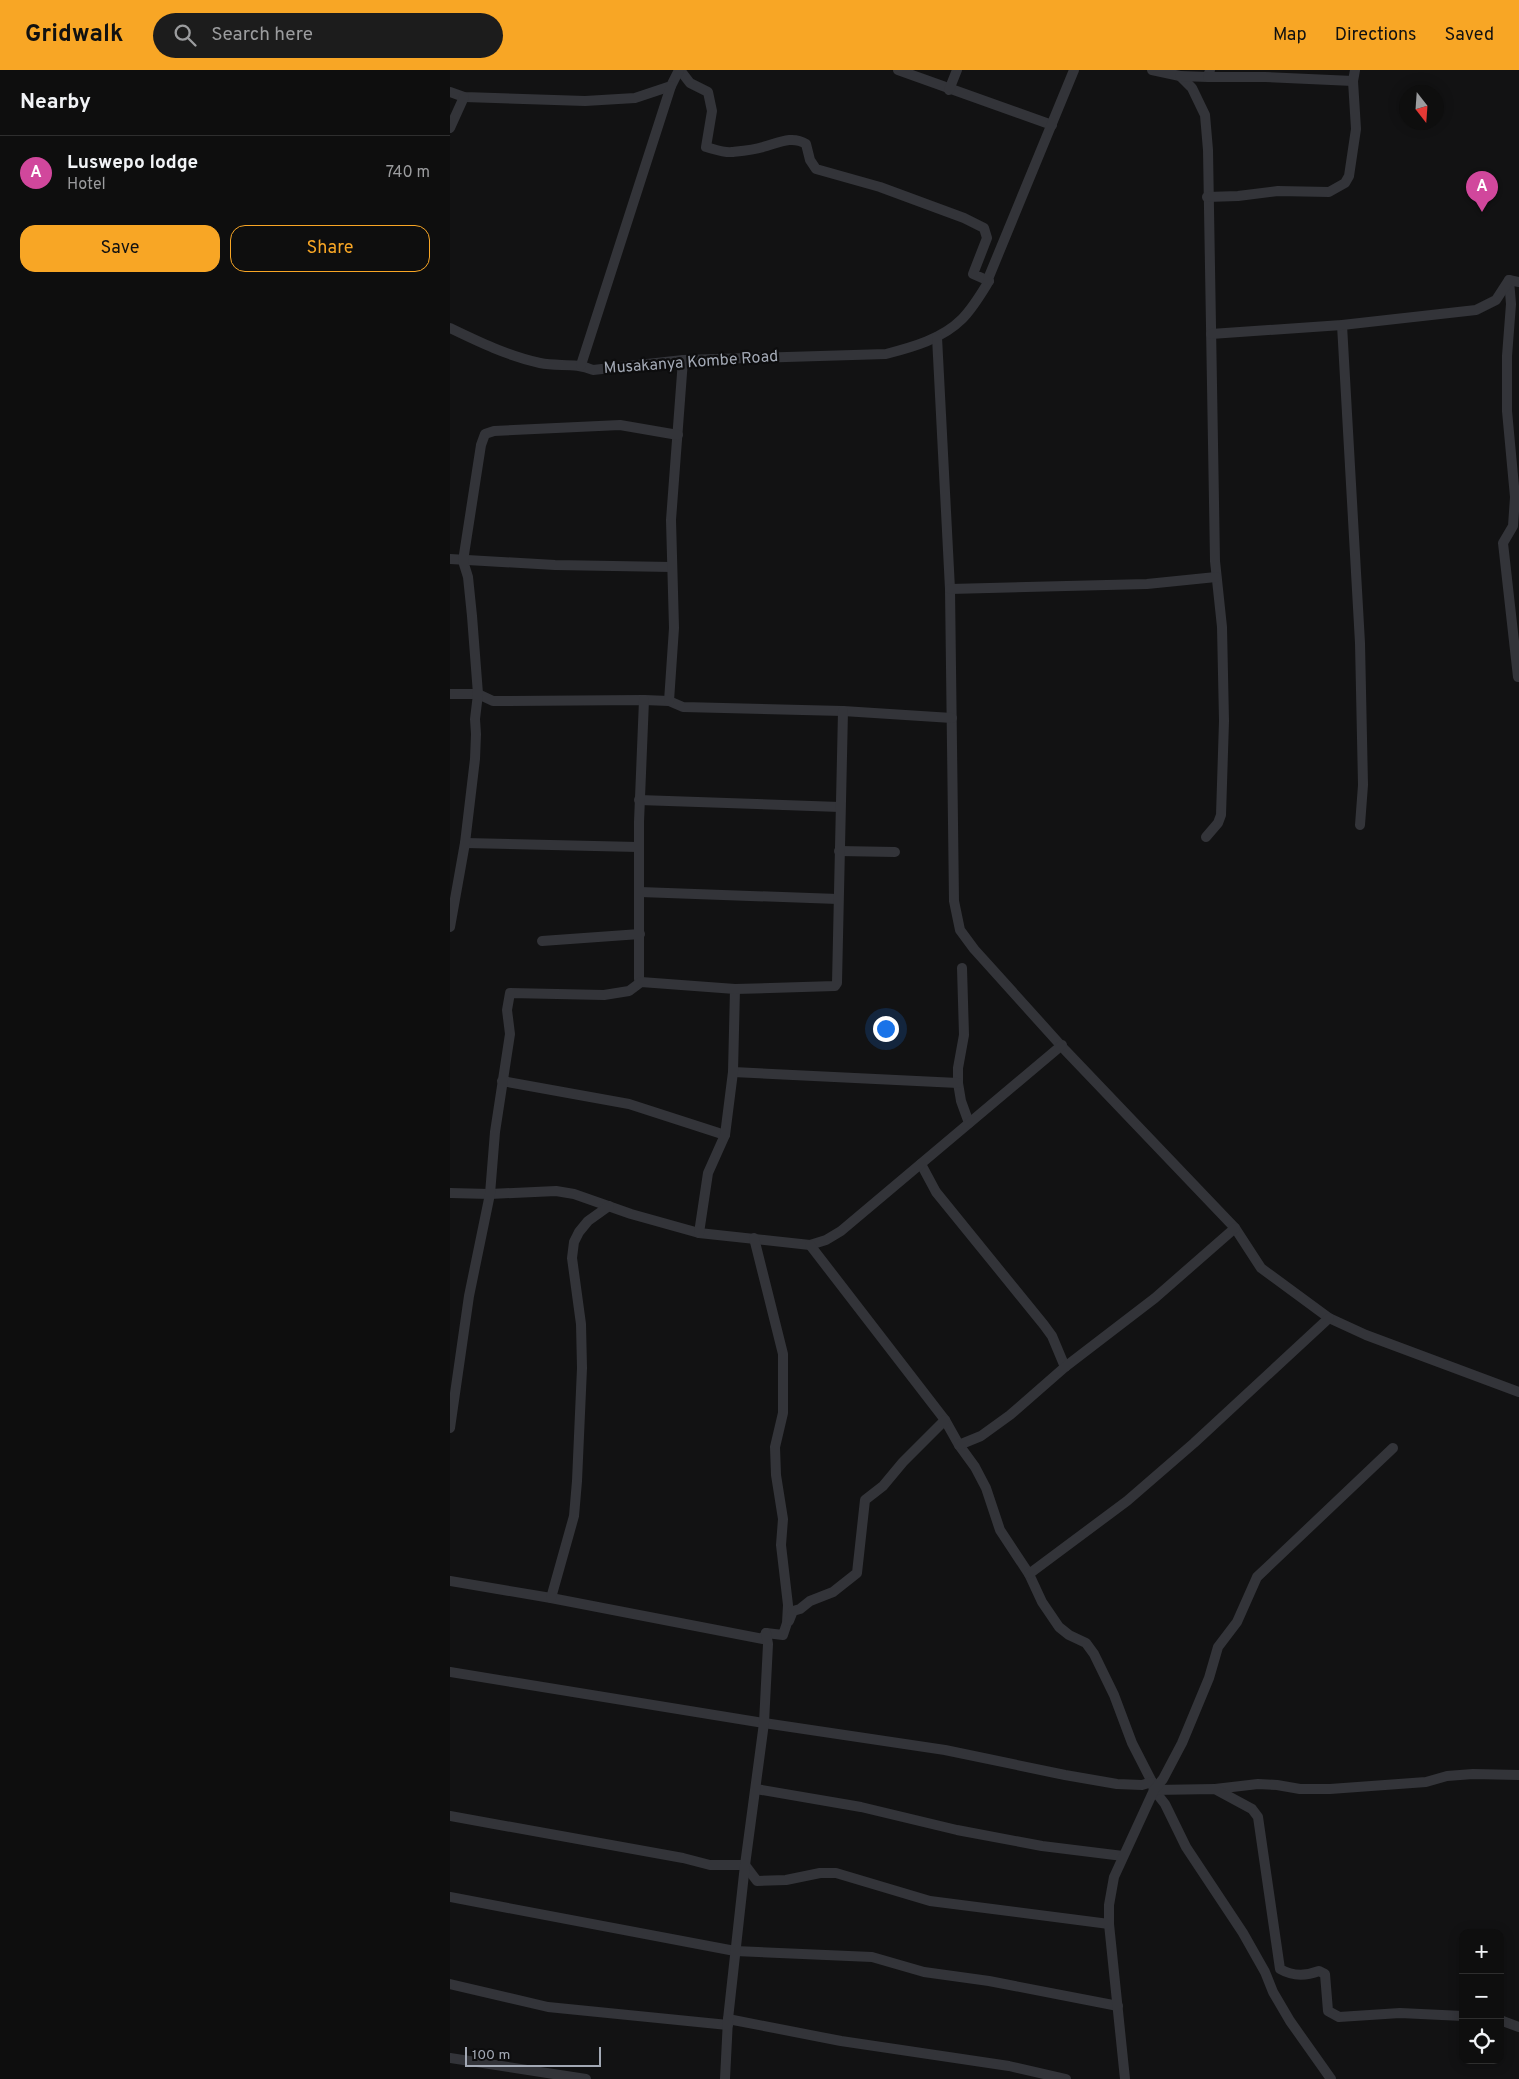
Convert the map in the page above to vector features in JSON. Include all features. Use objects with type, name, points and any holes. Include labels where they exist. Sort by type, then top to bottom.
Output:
[{"type":"street","points":[[581,365],[671,86],[680,70],[690,83],[708,92],[712,121],[706,147],[730,152],[763,147],[777,141],[784,142],[793,139],[803,142],[806,144],[810,160],[816,169],[880,187],[964,218],[984,228],[987,238],[973,274],[990,281]]},
{"type":"street","points":[[898,70],[1052,126]]},
{"type":"street","points":[[949,90],[957,70]]},
{"type":"street","points":[[990,281],[988,279],[1001,245],[1074,70]]},
{"type":"street","points":[[1152,70],[1180,76],[1209,74],[1353,81]]},
{"type":"street","points":[[1207,197],[1278,191],[1328,192],[1345,183],[1349,176],[1356,129],[1353,81],[1355,70]]},
{"type":"street","points":[[1180,76],[1192,88],[1205,115],[1208,150],[1207,197],[1216,577],[1222,627],[1224,721],[1222,807],[1218,823],[1206,837]]},
{"type":"street","points":[[450,92],[464,97],[585,101],[635,98],[671,86]]},
{"type":"street","points":[[450,128],[464,97]]},
{"type":"street","points":[[1211,334],[1342,326],[1476,310],[1496,300],[1514,280]]},
{"type":"street","points":[[1514,280],[1507,356],[1507,411],[1515,497],[1513,526],[1503,543],[1518,678]]},
{"type":"street","name":"Musakanya Kombe Road","points":[[450,328],[491,347],[542,363],[581,365],[593,370],[683,360],[886,354],[937,337],[962,319],[990,281]]},
{"type":"street","points":[[1342,326],[1360,643],[1363,785],[1360,825]]},
{"type":"street","points":[[937,337],[950,589],[954,901],[960,930],[974,949],[1062,1045],[1235,1228],[1262,1268],[1329,1318],[1366,1335],[1519,1392]]},
{"type":"street","points":[[670,701],[674,628],[671,520],[683,360]]},
{"type":"street","points":[[450,927],[465,843],[475,759],[475,719],[478,694],[468,577],[464,561],[484,434],[489,432],[593,425],[620,425],[678,436]]},
{"type":"street","points":[[450,560],[672,567]]},
{"type":"street","points":[[950,589],[1146,584],[1216,577]]},
{"type":"street","points":[[450,694],[478,694],[493,701],[644,700],[670,701],[683,708],[843,711],[952,718]]},
{"type":"street","points":[[641,982],[639,978],[640,892],[638,848],[644,700]]},
{"type":"street","points":[[450,1428],[469,1296],[490,1194],[495,1132],[510,1034],[507,1010],[510,993],[604,995],[630,991],[641,982],[735,988],[835,986],[843,711]]},
{"type":"street","points":[[639,800],[840,807]]},
{"type":"street","points":[[465,843],[638,848]]},
{"type":"street","points":[[838,851],[894,852]]},
{"type":"street","points":[[640,892],[838,899]]},
{"type":"street","points":[[542,940],[640,934]]},
{"type":"street","points":[[962,968],[964,1035],[958,1068],[958,1083],[960,1101],[969,1123]]},
{"type":"street","points":[[699,1233],[708,1172],[725,1135],[734,1072],[735,988]]},
{"type":"street","points":[[450,1194],[556,1191],[574,1194],[699,1233],[810,1245],[826,1240],[841,1231],[1062,1045]]},
{"type":"street","points":[[734,1072],[958,1083]]},
{"type":"street","points":[[502,1081],[629,1104],[725,1135]]},
{"type":"street","points":[[921,1164],[936,1192],[1052,1336],[1065,1367]]},
{"type":"street","points":[[551,1598],[574,1516],[576,1490],[582,1368],[581,1324],[572,1258],[574,1242],[588,1221],[609,1206]]},
{"type":"street","points":[[958,1445],[982,1436],[1010,1415],[1065,1367],[1155,1298],[1235,1228]]},
{"type":"street","points":[[754,1238],[776,1319],[783,1354],[783,1403],[775,1447],[776,1475],[783,1519],[781,1545],[788,1605],[787,1623],[783,1635]]},
{"type":"street","points":[[810,1245],[945,1420],[958,1445],[976,1467],[986,1488],[1000,1530],[1029,1574],[1042,1602],[1060,1627],[1069,1635],[1086,1643],[1094,1654],[1114,1695],[1132,1743],[1186,1847],[1243,1933],[1290,2021],[1331,2079]]},
{"type":"street","points":[[1029,1574],[1127,1501],[1201,1436],[1329,1318]]},
{"type":"street","points":[[783,1635],[793,1611],[800,1609],[810,1601],[834,1592],[857,1574],[865,1500],[883,1486],[902,1462],[945,1420]]},
{"type":"street","points":[[1125,2079],[1108,1905],[1114,1877],[1122,1856],[1153,1786],[1162,1779],[1182,1743],[1206,1686],[1218,1647],[1237,1622],[1257,1577],[1393,1448]]},
{"type":"street","points":[[450,1581],[551,1598],[763,1639],[766,1634]]},
{"type":"street","points":[[766,1634],[783,1635]]},
{"type":"street","points":[[725,2079],[728,2022],[745,1865],[764,1723],[768,1644],[766,1634]]},
{"type":"street","points":[[450,1672],[764,1723],[945,1750],[1117,1784],[1215,1789],[1258,1784],[1300,1789],[1330,1789],[1426,1782],[1447,1776],[1519,1774]]},
{"type":"street","points":[[756,1789],[861,1807],[957,1830],[1042,1846],[1122,1856]]},
{"type":"street","points":[[1215,1789],[1252,1809],[1258,1817],[1280,1969],[1286,1973],[1312,1974],[1319,1970],[1325,1974],[1328,2011],[1339,2017],[1400,2012],[1459,2016]]},
{"type":"street","points":[[450,1816],[683,1858],[710,1865],[745,1865]]},
{"type":"street","points":[[745,1865],[757,1881],[786,1880],[820,1873],[836,1873],[930,1901],[1109,1924]]},
{"type":"street","points":[[450,1897],[736,1950],[872,1957],[924,1972],[989,1981],[1118,2006]]},
{"type":"street","points":[[450,1984],[548,2007],[728,2022],[841,2042],[1008,2066],[1066,2079]]},
{"type":"street","points":[[1504,2021],[1519,2026]]},
{"type":"street","points":[[450,2058],[586,2079]]},
{"type":"place","name":"Luswepo lodge","points":[[1482,212]]}]
